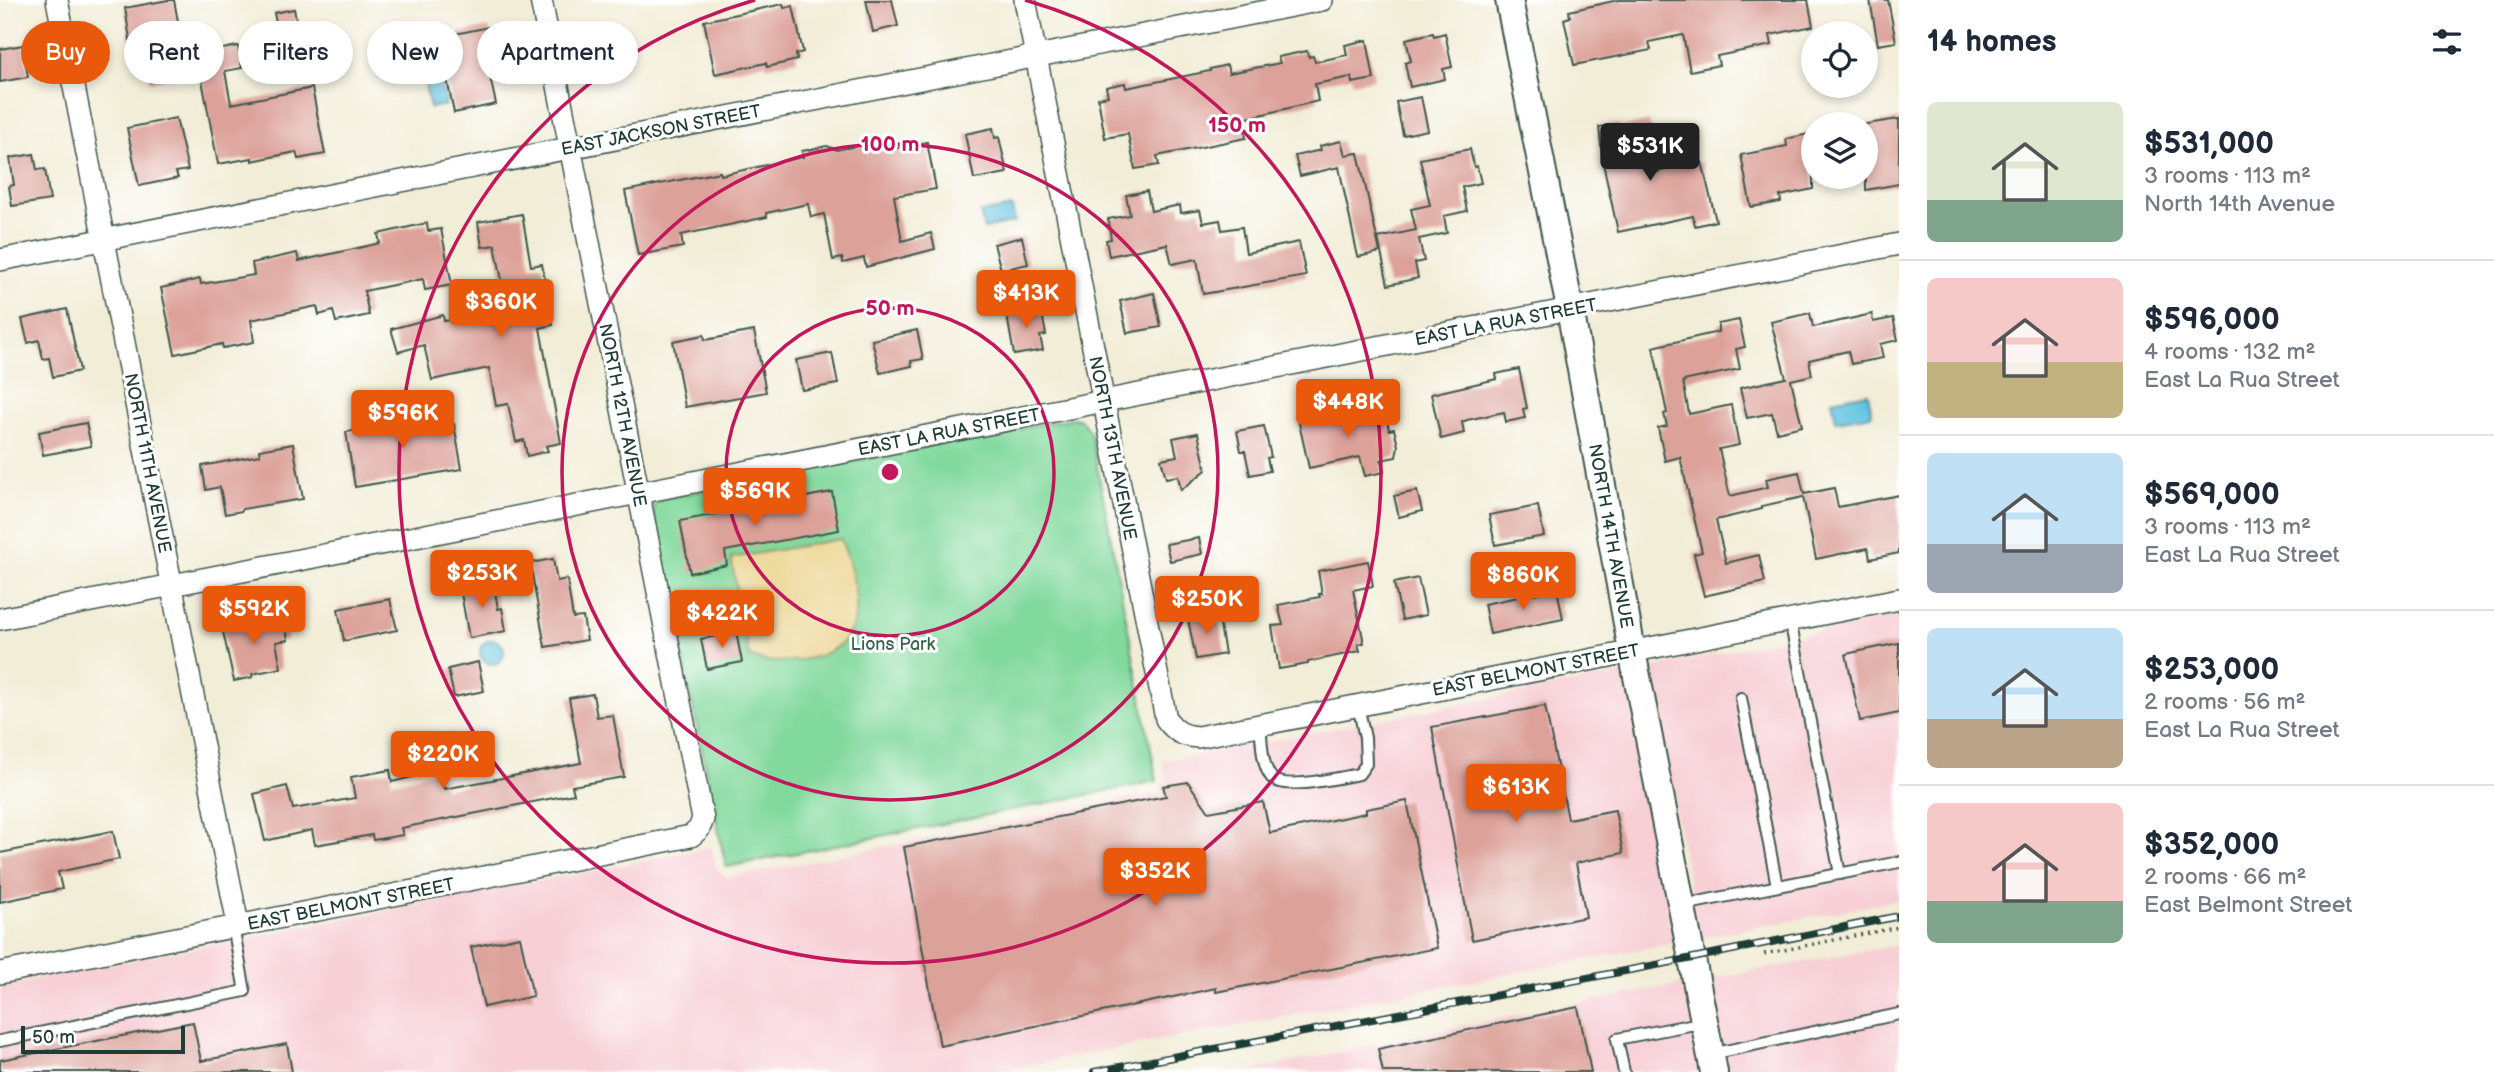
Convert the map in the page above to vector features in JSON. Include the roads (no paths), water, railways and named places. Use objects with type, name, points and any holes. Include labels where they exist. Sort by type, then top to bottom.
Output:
[{"type":"street","name":"NORTH 11TH AVENUE","points":[[57,0],[172,585],[235,926]]},
{"type":"street","name":"NORTH 12TH AVENUE","points":[[541,0],[703,819],[699,829]]},
{"type":"street","name":"NORTH 13TH AVENUE","points":[[1025,0],[1166,719],[1174,730]]},
{"type":"street","name":"EAST JACKSON STREET","points":[[0,260],[1322,0]]},
{"type":"street","name":"NORTH 14TH AVENUE","points":[[1509,0],[1712,1063]]},
{"type":"street","name":"EAST LA RUA STREET","points":[[0,619],[1899,244]]},
{"type":"street","name":"EAST BELMONT STREET","points":[[1174,730],[1184,736],[1198,737],[1899,599]]},
{"type":"street","name":"EAST BELMONT STREET","points":[[0,973],[691,836],[699,829]]},
{"type":"lane","points":[[1790,620],[1840,874]]},
{"type":"lane","points":[[1741,698],[1777,886]]},
{"type":"lane","points":[[1260,724],[1265,761],[1272,778],[1281,783],[1305,783],[1359,774],[1366,764],[1365,738],[1358,705]]},
{"type":"lane","points":[[1683,905],[1899,862]]},
{"type":"lane","points":[[0,1041],[245,991],[235,926]]},
{"type":"lane","points":[[1712,1063],[1899,1014]]},
{"type":"lane","points":[[1624,1072],[1617,1039],[1705,1022]]},
{"type":"water","points":[[425,84],[442,84],[446,105],[430,108]]},
{"type":"water","points":[[1012,207],[1015,222],[984,229],[980,213]]},
{"type":"water","points":[[1868,393],[1872,415],[1836,421],[1832,400]]},
{"type":"water","points":[[492,640],[503,647],[504,652],[497,663],[492,664],[481,657],[480,652],[487,641]]},
{"type":"railway","points":[[1094,1072],[1899,916]]},
{"type":"park label","name":"Lions Park","points":[[893,644]]}]
